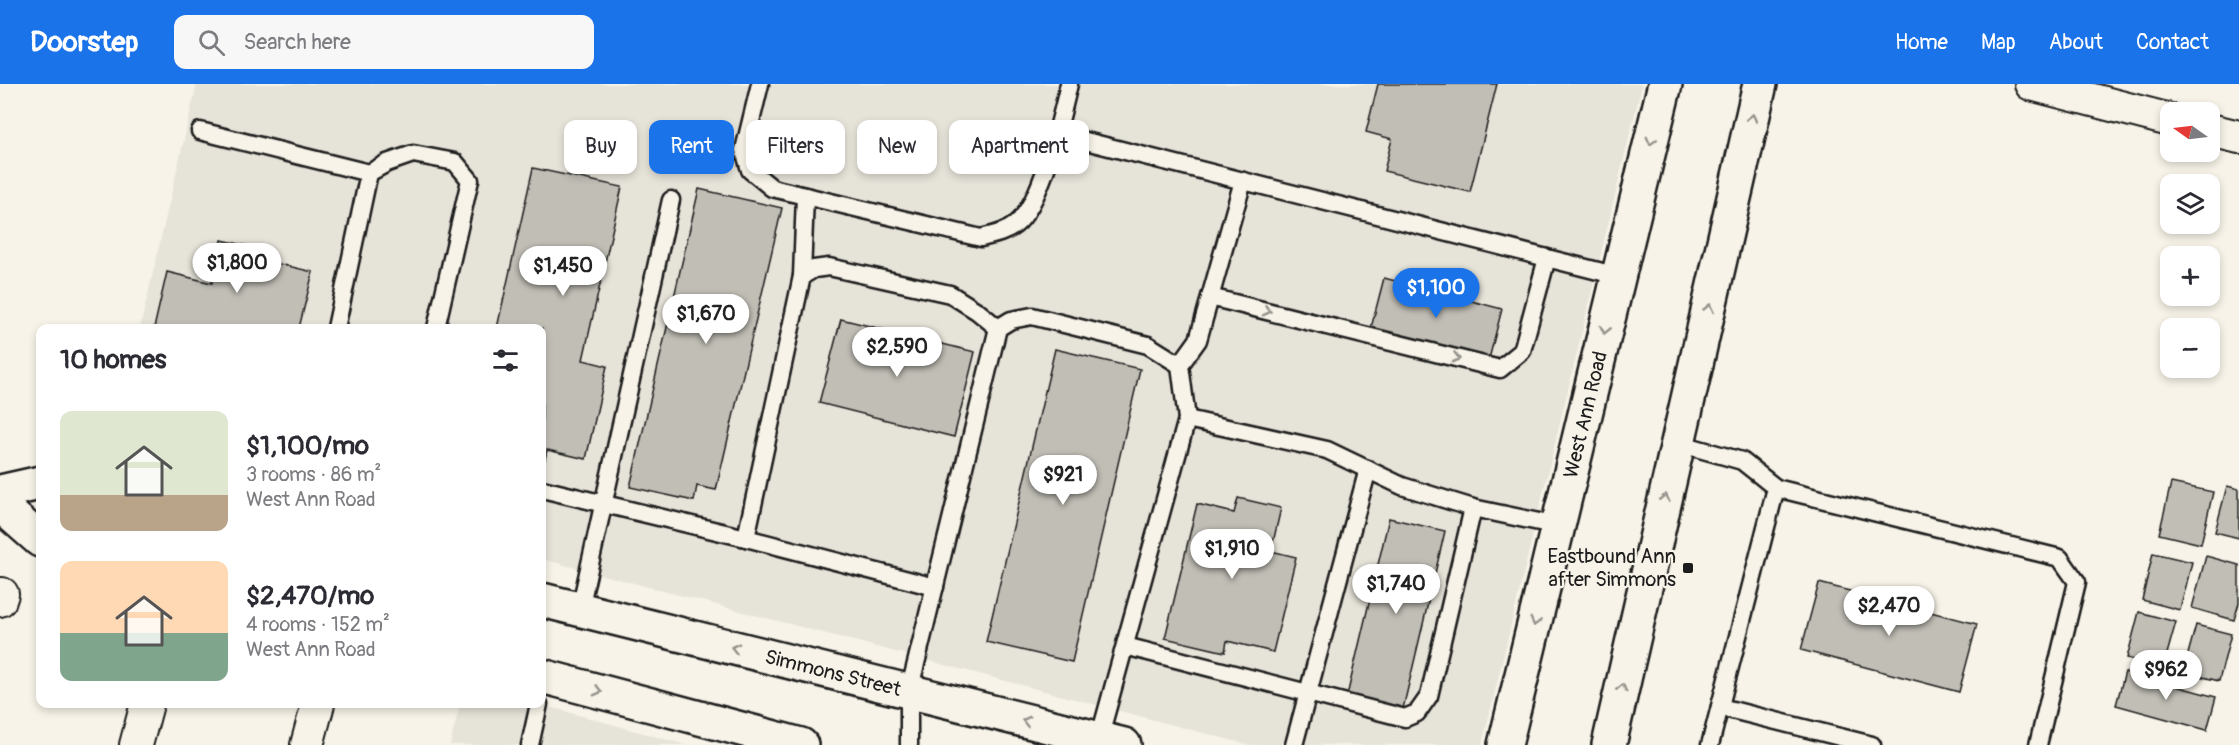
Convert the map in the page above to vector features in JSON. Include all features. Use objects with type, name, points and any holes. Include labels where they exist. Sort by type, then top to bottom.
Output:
[{"type":"main road","name":"West Ann Road","points":[[1505,745],[1665,84]]},
{"type":"main road","points":[[1609,745],[1760,84]]},
{"type":"main road","points":[[0,492],[36,484]]},
{"type":"main road","points":[[0,505],[36,536]]},
{"type":"main road","name":"Simmons Street","points":[[546,601],[1111,742]]},
{"type":"main road","points":[[546,687],[801,745]]},
{"type":"street","points":[[2031,84],[2160,117]]},
{"type":"street","points":[[2220,132],[2239,137]]},
{"type":"street","points":[[136,745],[146,708]]},
{"type":"street","points":[[307,745],[317,708]]},
{"type":"lane","points":[[760,84],[744,150],[750,170],[772,188],[981,238],[1006,232],[1017,224],[1034,197],[1043,174]]},
{"type":"lane","points":[[1061,120],[1069,84]]},
{"type":"lane","points":[[200,131],[369,173],[413,153],[455,162],[470,180],[437,324]]},
{"type":"lane","points":[[1089,142],[1618,276]]},
{"type":"lane","points":[[337,324],[369,173]]},
{"type":"lane","points":[[1111,742],[1125,646],[1187,419],[1180,365],[1198,340],[1243,181]]},
{"type":"lane","points":[[746,538],[802,276],[805,196]]},
{"type":"lane","points":[[580,609],[671,200]]},
{"type":"lane","points":[[1210,297],[1500,369],[1522,351],[1547,258]]},
{"type":"lane","points":[[802,276],[814,269],[829,267],[950,294],[999,328]]},
{"type":"lane","points":[[909,745],[909,692],[999,328],[1011,320],[1032,316],[1148,345],[1180,365]]},
{"type":"lane","points":[[1187,419],[1327,450],[1402,486],[1473,508],[1558,526]]},
{"type":"lane","points":[[1678,443],[1742,461],[1776,488],[2060,558],[2077,582],[2038,745]]},
{"type":"lane","points":[[1294,745],[1368,469]]},
{"type":"lane","points":[[1710,745],[1776,488]]},
{"type":"lane","points":[[546,490],[746,538],[935,587]]},
{"type":"lane","points":[[1125,646],[1405,718],[1418,713],[1429,696],[1473,508]]},
{"type":"lane","points":[[1720,707],[1806,728],[1847,742],[1872,745]]},
{"type":"lane","points":[[530,745],[538,708]]},
{"type":"lane","points":[[1764,736],[1767,719]]},
{"type":"lane","points":[[1802,745],[1806,728]]},
{"type":"shaded area","points":[[197,84],[1642,84],[1482,745],[1249,745],[546,560],[546,324],[141,324]]},
{"type":"shaded area","points":[[546,706],[686,745],[450,745],[459,708],[546,708]]},
{"type":"building","points":[[1378,84],[1497,84],[1470,192],[1384,171],[1392,139],[1366,132]]},
{"type":"building","points":[[533,168],[622,187],[583,360],[607,366],[586,459],[547,450],[546,455],[546,324],[498,324]]},
{"type":"building","points":[[699,189],[782,208],[716,490],[697,486],[694,501],[630,487]]},
{"type":"building","points":[[222,240],[269,251],[267,261],[313,272],[300,324],[155,324],[167,272],[212,283]]},
{"type":"building","points":[[1384,278],[1502,309],[1489,359],[1371,328]]},
{"type":"building","points":[[841,319],[975,352],[954,437],[819,403]]},
{"type":"building","points":[[1055,349],[1140,369],[1072,662],[986,642]]},
{"type":"building","points":[[2171,483],[2213,492],[2201,544],[2159,534]]},
{"type":"building","points":[[2227,486],[2239,489],[2239,538],[2215,532]]},
{"type":"building","points":[[1238,498],[1281,508],[1271,551],[1296,557],[1273,652],[1227,641],[1225,652],[1165,638],[1197,504],[1234,513]]},
{"type":"building","points":[[1389,518],[1445,531],[1402,713],[1346,700]]},
{"type":"building","points":[[2153,553],[2192,562],[2180,610],[2142,600]]},
{"type":"building","points":[[2206,556],[2239,565],[2239,603],[2234,620],[2192,608]]},
{"type":"building","points":[[1819,583],[1977,624],[1959,692],[1801,650]]},
{"type":"building","points":[[2139,612],[2176,622],[2163,668],[2127,658]]},
{"type":"building","points":[[2196,625],[2231,634],[2219,681],[2183,672]]},
{"type":"building","points":[[2125,672],[2216,697],[2207,730],[2116,705]]},
{"type":"place","name":"Eastbound Ann after Simmons","points":[[1688,568]]}]
